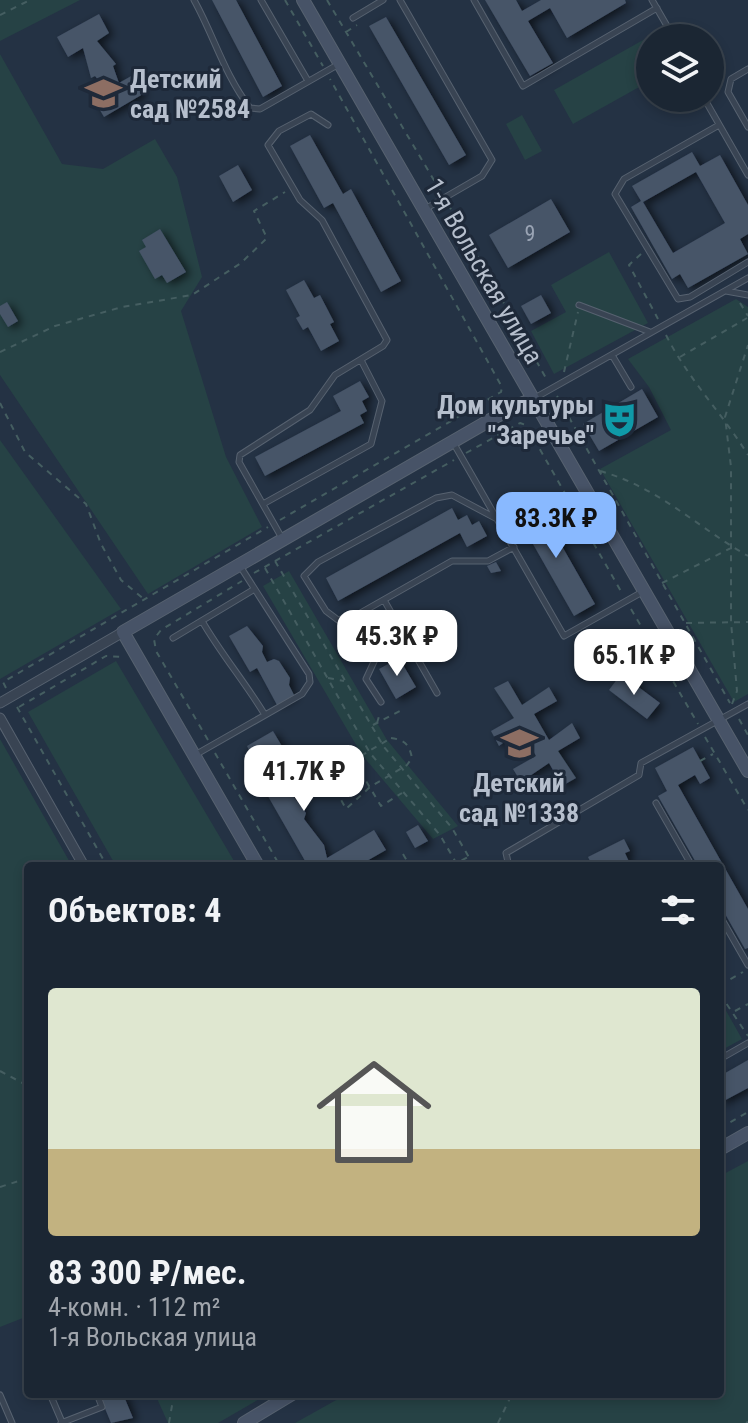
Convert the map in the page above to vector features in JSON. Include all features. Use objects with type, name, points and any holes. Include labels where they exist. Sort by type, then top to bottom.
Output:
[{"type":"street","name":"1-я Вольская улица","points":[[303,0],[748,771]]},
{"type":"street","points":[[0,703],[123,632],[243,572],[284,540],[511,408],[533,399]]},
{"type":"street","points":[[123,632],[256,862]]},
{"type":"street","points":[[0,718],[82,862]]},
{"type":"street","points":[[724,1147],[748,1133]]},
{"type":"street","points":[[244,1423],[285,1398]]},
{"type":"lane","points":[[194,0],[215,38],[217,54],[250,108],[260,109],[339,63]]},
{"type":"lane","points":[[261,0],[308,81]]},
{"type":"lane","points":[[353,18],[383,0]]},
{"type":"lane","points":[[400,0],[492,160],[482,176],[424,210]]},
{"type":"lane","points":[[474,0],[523,86],[657,8]]},
{"type":"lane","points":[[652,0],[666,24]]},
{"type":"lane","points":[[748,69],[731,79],[728,92],[748,127]]},
{"type":"lane","points":[[712,112],[748,175]]},
{"type":"lane","points":[[284,540],[239,462],[240,455],[310,410],[328,381],[383,346],[384,330],[322,220],[300,200],[268,145],[279,131],[311,114],[328,125]]},
{"type":"lane","points":[[719,125],[624,179],[615,194],[678,299],[690,297],[748,262]]},
{"type":"lane","points":[[533,399],[550,386],[612,355],[748,278]]},
{"type":"lane","points":[[726,290],[748,295]]},
{"type":"lane","points":[[579,305],[650,333]]},
{"type":"lane","points":[[612,355],[631,387]]},
{"type":"lane","points":[[263,504],[371,444],[382,401],[361,360]]},
{"type":"lane","points":[[453,443],[564,636],[645,591]]},
{"type":"lane","points":[[497,519],[452,495],[436,498],[318,562],[304,576],[326,611],[338,620],[357,615],[452,561],[488,561],[514,547]]},
{"type":"lane","points":[[195,756],[302,694],[310,682],[309,674],[243,572]]},
{"type":"lane","points":[[173,638],[253,590]]},
{"type":"lane","points":[[384,600],[437,693]]},
{"type":"lane","points":[[202,621],[227,664],[247,685],[265,715]]},
{"type":"lane","points":[[381,702],[366,679],[384,640],[401,630]]},
{"type":"lane","points":[[506,859],[506,853],[639,775],[641,763],[719,720],[733,708],[748,704]]},
{"type":"lane","points":[[656,803],[690,862]]},
{"type":"lane","points":[[724,923],[748,967]]},
{"type":"lane","points":[[724,1057],[748,1043]]},
{"type":"lane","points":[[0,1395],[12,1423]]},
{"type":"lane","points":[[52,1398],[62,1423],[102,1407],[99,1398]]},
{"type":"path","points":[[0,15],[30,0]]},
{"type":"path","points":[[105,862],[1,683],[501,392],[502,387],[285,0]]},
{"type":"path","points":[[327,0],[445,198],[550,386],[564,373],[579,305]]},
{"type":"path","points":[[0,352],[55,326],[122,307],[192,295],[241,263],[267,238],[254,211],[293,188]]},
{"type":"path","points":[[647,249],[629,265],[660,323]]},
{"type":"path","points":[[678,358],[748,317],[735,295]]},
{"type":"path","points":[[666,334],[685,371],[725,417],[748,455]]},
{"type":"path","points":[[733,708],[737,691],[731,622],[731,467],[725,417],[748,345]]},
{"type":"path","points":[[556,396],[748,735]]},
{"type":"path","points":[[0,403],[25,452],[86,504],[101,544],[121,580],[146,601]]},
{"type":"path","points":[[154,639],[161,630],[243,572],[264,567],[520,423],[526,425],[748,810]]},
{"type":"path","points":[[599,471],[629,479],[677,505],[748,556]]},
{"type":"path","points":[[662,583],[733,547]]},
{"type":"path","points":[[275,561],[382,743],[452,828],[472,862]]},
{"type":"path","points":[[264,567],[369,751],[440,835],[455,862]]},
{"type":"path","points":[[685,623],[748,622]]},
{"type":"path","points":[[18,708],[106,656],[117,654],[125,658]]},
{"type":"path","points":[[328,678],[345,681]]},
{"type":"path","points":[[372,726],[400,711]]},
{"type":"path","points":[[377,723],[380,713]]},
{"type":"path","points":[[391,738],[403,739],[412,758],[402,768],[370,787],[346,809],[319,759],[354,760],[369,751],[391,738]]},
{"type":"path","points":[[700,761],[714,753]]},
{"type":"path","points":[[354,760],[381,806],[403,792]]},
{"type":"path","points":[[403,854],[408,862]]},
{"type":"path","points":[[461,862],[468,856]]},
{"type":"path","points":[[500,862],[506,859]]},
{"type":"path","points":[[724,982],[748,967]]},
{"type":"path","points":[[724,999],[748,1037]]},
{"type":"path","points":[[734,1012],[748,1004]]},
{"type":"path","points":[[0,1071],[24,1084]]},
{"type":"path","points":[[724,1126],[748,1112]]},
{"type":"path","points":[[0,1187],[24,1179]]},
{"type":"path","points":[[169,1423],[173,1398]]},
{"type":"path","points":[[498,1423],[510,1398]]},
{"type":"green space","points":[[0,0],[80,0],[0,41]]},
{"type":"green space","points":[[636,44],[636,89],[573,124],[554,90]]},
{"type":"green space","points":[[0,54],[62,164],[103,169],[155,139],[177,177],[202,277],[181,311],[226,457],[262,527],[148,594],[0,375]]},
{"type":"green space","points":[[522,115],[542,151],[525,160],[506,124]]},
{"type":"green space","points":[[609,252],[648,323],[554,374],[531,331],[566,312],[551,285]]},
{"type":"green space","points":[[736,299],[748,307],[748,694],[734,702],[600,469],[671,430],[649,387],[628,359]]},
{"type":"green space","points":[[0,440],[121,609],[0,679]]},
{"type":"green space","points":[[289,571],[387,740],[458,826],[433,839],[362,755],[263,586]]},
{"type":"green space","points":[[116,661],[235,862],[114,862],[28,712]]},
{"type":"green space","points":[[0,739],[70,862],[24,862],[24,1318],[0,1327]]},
{"type":"green space","points":[[724,1007],[742,1039],[724,1049]]},
{"type":"green space","points":[[748,1161],[748,1423],[295,1423],[340,1398],[724,1398],[724,1174]]},
{"type":"green space","points":[[157,1398],[261,1398],[218,1423],[168,1423]]},
{"type":"building","points":[[212,0],[236,0],[282,86],[263,97]]},
{"type":"building","points":[[485,0],[516,0],[522,11],[541,0],[625,0],[626,3],[567,38],[550,8],[528,21],[553,63],[530,76]]},
{"type":"building","points":[[99,14],[109,33],[97,41],[116,64],[113,66],[119,83],[133,75],[143,94],[104,117],[93,98],[106,90],[95,76],[91,78],[83,48],[68,57],[57,37]]},
{"type":"building","points":[[386,17],[466,155],[449,165],[369,26]]},
{"type":"building","points":[[310,135],[343,194],[351,189],[401,281],[381,292],[333,203],[324,208],[290,146]]},
{"type":"building","points":[[692,152],[700,166],[720,155],[748,205],[748,234],[740,239],[748,254],[688,288],[680,274],[672,279],[631,207],[641,201],[632,186]],"holes":[[[696,172],[725,223],[673,253],[643,202]]]},
{"type":"building","points":[[238,165],[252,190],[233,202],[219,176]]},
{"type":"building","points":[[551,199],[570,232],[508,268],[489,235]]},
{"type":"building","points":[[160,229],[186,272],[167,283],[162,275],[155,279],[139,251],[146,247],[142,240]]},
{"type":"building","points":[[304,280],[314,298],[320,295],[334,322],[330,324],[339,341],[321,351],[308,327],[303,330],[296,318],[300,316],[286,290]]},
{"type":"building","points":[[541,295],[551,313],[531,324],[521,306]]},
{"type":"building","points":[[7,302],[18,321],[8,327],[0,314],[0,306]]},
{"type":"building","points":[[360,381],[369,397],[362,401],[367,411],[360,415],[364,423],[265,476],[255,457],[341,411],[333,396]]},
{"type":"building","name":"Дом культуры \"Заречье\"","points":[[642,389],[658,417],[599,451],[583,424]]},
{"type":"building","points":[[538,504],[595,604],[574,616],[517,516]]},
{"type":"building","points":[[452,508],[458,520],[467,515],[472,525],[479,521],[487,536],[467,547],[460,533],[338,601],[326,578]]},
{"type":"building","points":[[496,562],[501,571],[491,573],[487,566]]},
{"type":"building","points":[[247,626],[263,646],[262,652],[267,662],[274,659],[279,661],[290,678],[289,685],[294,695],[277,705],[257,668],[250,672],[229,636]]},
{"type":"building","points":[[399,658],[416,687],[396,699],[379,669]]},
{"type":"building","points":[[621,674],[660,703],[647,719],[609,690]]},
{"type":"building","points":[[508,681],[522,705],[549,687],[557,701],[534,714],[549,740],[572,723],[580,738],[558,751],[576,778],[562,786],[549,763],[521,782],[513,769],[536,756],[521,729],[499,746],[491,731],[514,718],[494,688]]},
{"type":"building","points":[[273,731],[283,748],[268,757],[306,813],[304,819],[324,845],[327,858],[374,830],[386,850],[365,862],[306,862],[257,777],[253,760],[248,763],[244,755],[250,752],[247,746]]},
{"type":"building","points":[[693,747],[710,778],[700,784],[695,775],[678,785],[721,862],[696,862],[658,796],[667,791],[655,768]]},
{"type":"building","points":[[418,825],[428,841],[415,848],[406,832]]},
{"type":"building","points":[[624,839],[630,851],[625,853],[629,862],[590,862],[588,857]]},
{"type":"building","points":[[724,866],[748,909],[748,948],[745,949],[724,912]]},
{"type":"building","points":[[748,1060],[748,1088],[724,1101],[724,1074]]},
{"type":"building","points":[[101,1398],[125,1398],[133,1418],[111,1423]]},
{"type":"place","name":"Детский сад №2584","points":[[104,94]]},
{"type":"place","name":"Дом культуры \"Заречье\"","points":[[620,420]]},
{"type":"place","name":"Детский сад №1338","points":[[519,744]]}]
